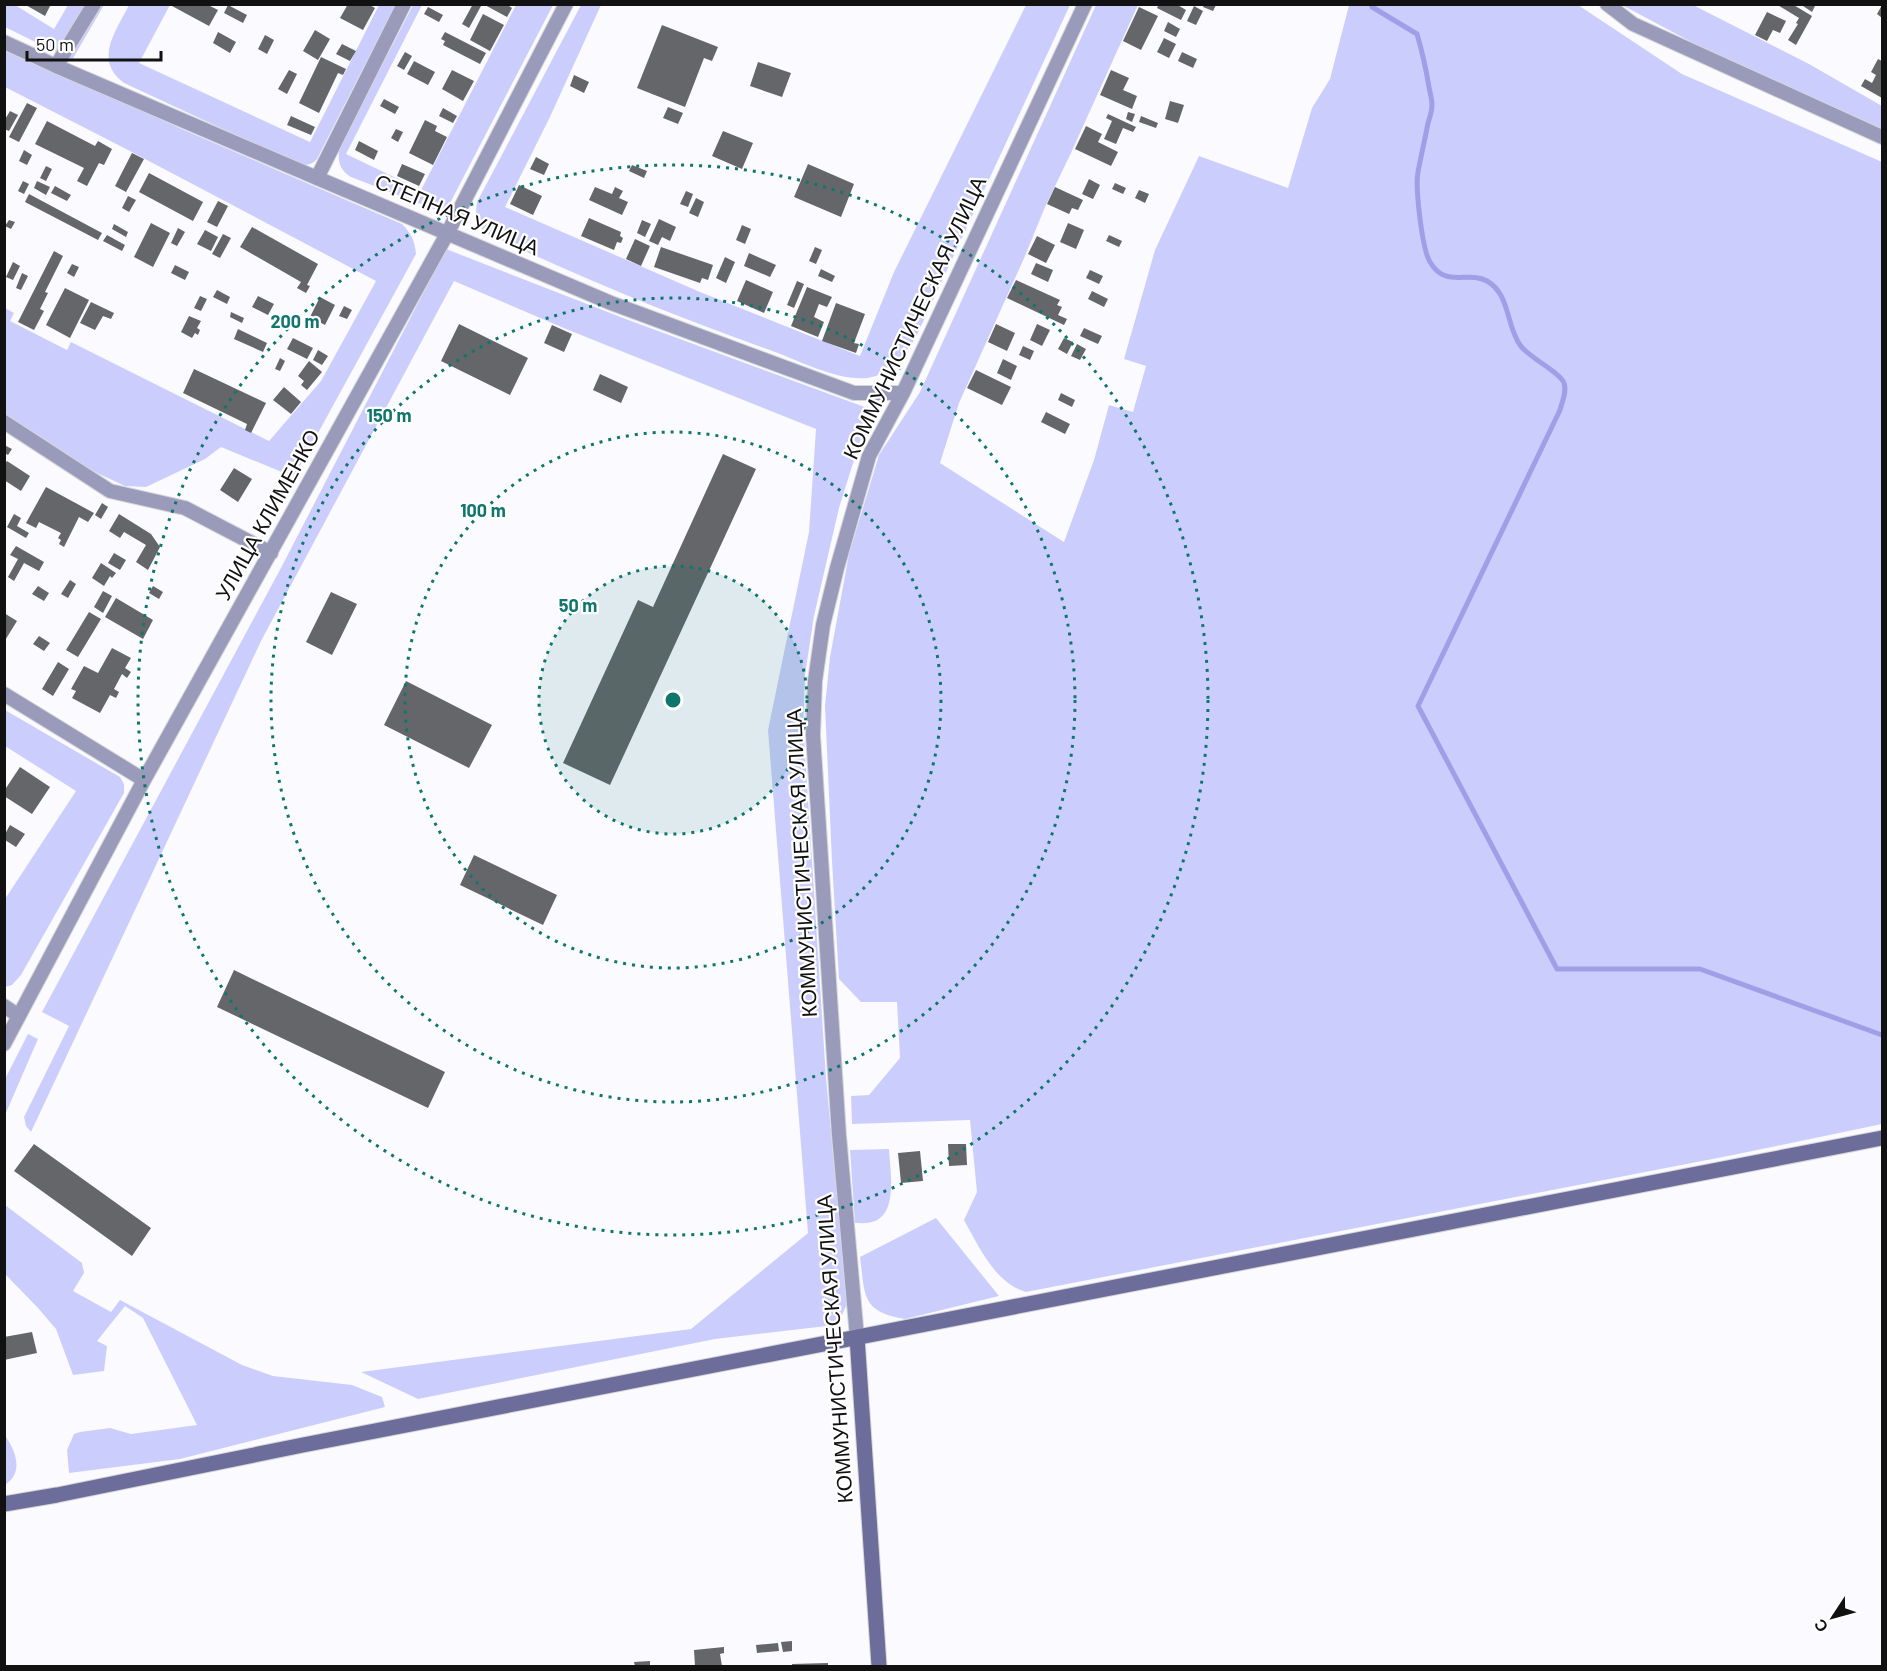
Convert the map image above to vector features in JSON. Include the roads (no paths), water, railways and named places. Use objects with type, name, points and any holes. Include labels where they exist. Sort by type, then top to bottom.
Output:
[{"type":"street","points":[[56,66],[94,4]]},
{"type":"street","points":[[317,178],[404,4]]},
{"type":"street","name":"УЛИЦА КЛИМЕНКО","points":[[4,1044],[144,780],[447,234],[566,4]]},
{"type":"street","name":"КОММУНИСТИЧЕСКАЯ УЛИЦА","points":[[879,1666],[816,791],[813,735],[816,681],[823,625],[869,456],[903,393],[1085,4]]},
{"type":"street","points":[[1607,4],[1633,24],[1882,137]]},
{"type":"street","name":"СТЕПНАЯ УЛИЦА","points":[[4,42],[611,303],[854,393],[903,393]]},
{"type":"street","points":[[4,422],[110,492],[184,507],[271,553]]},
{"type":"street","points":[[4,694],[144,780]]},
{"type":"street","points":[[4,1006],[19,1016]]},
{"type":"street","points":[[4,1504],[1882,1138]]},
{"type":"waterway","points":[[1371,4],[1372,7],[1417,34],[1424,60],[1432,107],[1418,172],[1417,191],[1422,232],[1430,262],[1443,275],[1479,278],[1494,287],[1504,302],[1520,345],[1557,374],[1565,386],[1560,410],[1418,706],[1557,969],[1700,969],[1882,1035]]}]
